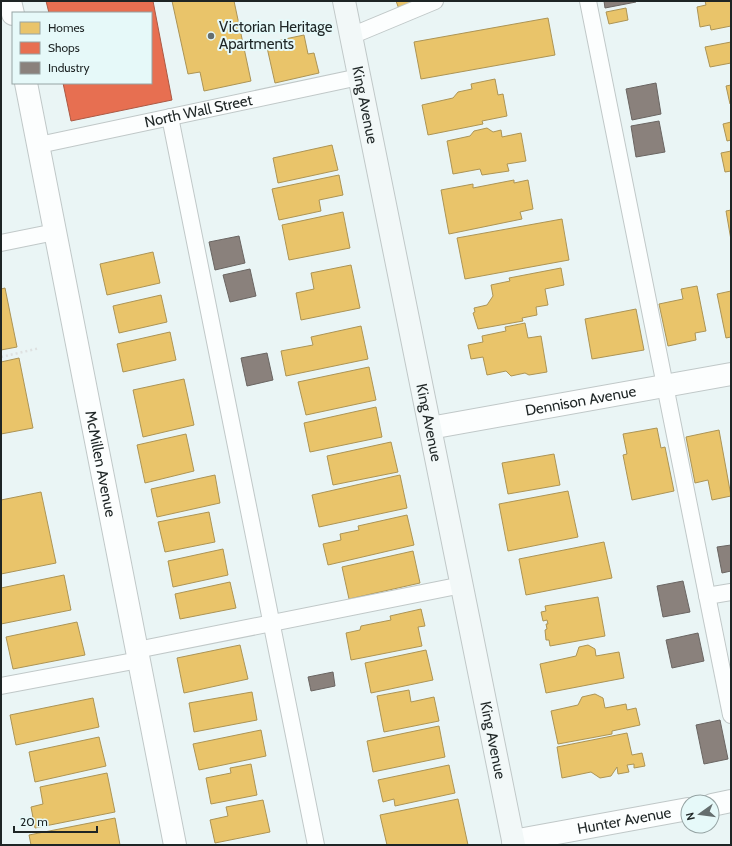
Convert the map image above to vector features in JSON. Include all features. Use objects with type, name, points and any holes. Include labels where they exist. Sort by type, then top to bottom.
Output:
[{"type":"street","points":[[10,1],[13,12]]},
{"type":"street","name":"King Avenue","points":[[344,1],[513,843]]},
{"type":"street","name":"McMillen Avenue","points":[[26,84],[175,845]]},
{"type":"street","name":"Dennison Avenue","points":[[430,428],[731,374]]},
{"type":"street","points":[[720,803],[731,801]]},
{"type":"street","name":"Hunter Avenue","points":[[513,843],[680,811]]},
{"type":"lane","points":[[351,36],[435,1]]},
{"type":"lane","points":[[588,1],[731,714]]},
{"type":"lane","name":"North Wall Street","points":[[39,146],[359,77]]},
{"type":"lane","points":[[170,117],[316,845]]},
{"type":"lane","points":[[1,243],[55,232]]},
{"type":"lane","points":[[1,686],[272,623],[462,585]]},
{"type":"lane","points":[[707,596],[731,592]]},
{"type":"path","points":[[1,357],[40,348]]},
{"type":"building: Homes","name":"Victorian Heritage Apartments","points":[[172,1],[234,1],[251,81],[204,91],[200,72],[188,74]]},
{"type":"building: Homes","points":[[396,1],[416,1],[399,9]]},
{"type":"building: Homes","points":[[705,1],[731,1],[731,26],[711,30],[710,25],[700,27],[697,7],[706,5]]},
{"type":"building: Homes","points":[[626,8],[628,20],[609,24],[606,12]]},
{"type":"building: Homes","points":[[548,18],[555,55],[421,79],[414,42]]},
{"type":"building: Homes","points":[[304,35],[308,54],[314,53],[319,73],[275,83],[266,43]]},
{"type":"building: Homes","points":[[731,42],[731,63],[710,67],[705,47]]},
{"type":"building: Homes","points":[[495,79],[498,95],[503,94],[507,116],[482,121],[483,124],[428,135],[422,105],[453,98],[458,92],[472,89],[471,84]]},
{"type":"building: Homes","points":[[731,85],[731,104],[730,104],[726,86]]},
{"type":"building: Homes","points":[[731,122],[731,140],[727,141],[723,124]]},
{"type":"building: Homes","points":[[487,128],[493,132],[501,130],[502,137],[521,133],[526,161],[507,164],[509,171],[482,175],[480,169],[453,174],[447,141],[470,136],[474,131]]},
{"type":"building: Homes","points":[[332,145],[338,170],[278,183],[273,158]]},
{"type":"building: Homes","points":[[731,151],[731,171],[725,172],[721,153]]},
{"type":"building: Homes","points":[[339,175],[343,195],[319,200],[321,211],[279,220],[272,189]]},
{"type":"building: Homes","points":[[514,180],[514,183],[528,180],[533,209],[520,212],[522,219],[449,234],[441,190],[473,184],[473,188]]},
{"type":"building: Homes","points":[[731,210],[731,240],[726,211]]},
{"type":"building: Homes","points":[[343,212],[350,248],[289,260],[282,225]]},
{"type":"building: Homes","points":[[562,219],[569,260],[465,279],[457,238]]},
{"type":"building: Homes","points":[[153,252],[160,283],[107,295],[100,264]]},
{"type":"building: Homes","points":[[351,265],[360,308],[301,320],[296,293],[314,289],[311,273]]},
{"type":"building: Homes","points":[[561,268],[564,285],[545,289],[548,305],[536,307],[537,315],[522,318],[523,321],[478,329],[473,313],[475,312],[474,308],[487,305],[493,296],[491,285],[510,281],[509,278]]},
{"type":"building: Homes","points":[[697,286],[706,331],[695,333],[696,340],[668,346],[659,304],[683,299],[681,289]]},
{"type":"building: Homes","points":[[5,288],[17,347],[1,350],[1,289]]},
{"type":"building: Homes","points":[[731,291],[731,337],[726,338],[717,294]]},
{"type":"building: Homes","points":[[161,295],[167,322],[119,333],[113,306]]},
{"type":"building: Homes","points":[[636,309],[644,350],[592,359],[585,319]]},
{"type":"building: Homes","points":[[525,323],[528,338],[541,336],[547,372],[529,375],[525,373],[511,376],[506,371],[487,375],[483,357],[471,359],[468,345],[483,342],[482,336],[506,331],[505,327]]},
{"type":"building: Homes","points":[[361,326],[368,359],[286,376],[281,351],[313,345],[311,337]]},
{"type":"building: Homes","points":[[170,332],[176,360],[123,372],[117,344]]},
{"type":"building: Homes","points":[[19,358],[33,428],[1,434],[1,362]]},
{"type":"building: Homes","points":[[369,367],[376,400],[306,415],[298,382]]},
{"type":"building: Homes","points":[[184,379],[194,425],[143,437],[133,390]]},
{"type":"building: Homes","points":[[376,407],[382,437],[310,452],[304,423]]},
{"type":"building: Homes","points":[[657,428],[661,448],[665,447],[674,491],[632,500],[623,455],[627,454],[623,434]]},
{"type":"building: Homes","points":[[719,430],[731,496],[712,500],[708,480],[695,483],[686,437]]},
{"type":"building: Homes","points":[[186,434],[194,471],[145,483],[137,445]]},
{"type":"building: Homes","points":[[391,442],[398,472],[333,485],[327,456]]},
{"type":"building: Homes","points":[[554,454],[560,485],[508,494],[502,463]]},
{"type":"building: Homes","points":[[215,475],[220,503],[157,517],[151,489]]},
{"type":"building: Homes","points":[[400,475],[407,508],[319,527],[312,495]]},
{"type":"building: Homes","points":[[568,491],[578,537],[508,551],[499,504]]},
{"type":"building: Homes","points":[[41,492],[56,563],[1,574],[1,500]]},
{"type":"building: Homes","points":[[209,512],[215,542],[165,552],[158,522]]},
{"type":"building: Homes","points":[[407,515],[414,545],[328,565],[323,544],[341,540],[340,534],[359,530],[358,526]]},
{"type":"building: Homes","points":[[604,542],[612,578],[526,595],[519,559]]},
{"type":"building: Homes","points":[[223,549],[228,575],[173,587],[168,561]]},
{"type":"building: Homes","points":[[413,551],[420,583],[349,599],[342,567]]},
{"type":"building: Homes","points":[[64,575],[71,610],[1,624],[1,588]]},
{"type":"building: Homes","points":[[230,582],[236,608],[180,619],[175,594]]},
{"type":"building: Homes","points":[[598,597],[605,636],[550,646],[549,640],[546,640],[545,630],[547,629],[546,624],[548,624],[547,620],[543,621],[541,612],[546,611],[545,606]]},
{"type":"building: Homes","points":[[421,609],[425,626],[418,627],[422,646],[351,660],[346,633],[360,630],[361,626],[391,620],[390,616]]},
{"type":"building: Homes","points":[[77,622],[85,655],[13,669],[6,637]]},
{"type":"building: Homes","points":[[240,645],[248,679],[184,693],[177,658]]},
{"type":"building: Homes","points":[[588,645],[595,649],[596,656],[619,652],[624,678],[546,693],[540,664],[576,656],[579,647]]},
{"type":"building: Homes","points":[[426,650],[433,680],[371,693],[365,663]]},
{"type":"building: Homes","points":[[409,690],[411,702],[434,697],[439,721],[384,732],[377,696]]},
{"type":"building: Homes","points":[[252,692],[257,720],[194,732],[189,703]]},
{"type":"building: Homes","points":[[595,694],[603,698],[605,708],[626,704],[627,710],[636,708],[640,725],[612,731],[612,734],[558,744],[551,711],[578,705],[582,697]]},
{"type":"building: Homes","points":[[93,698],[99,727],[16,745],[10,715]]},
{"type":"building: Homes","points":[[439,726],[445,757],[373,772],[367,741]]},
{"type":"building: Homes","points":[[261,730],[266,756],[199,770],[193,744]]},
{"type":"building: Homes","points":[[627,733],[632,755],[642,753],[645,766],[634,768],[634,764],[627,765],[629,772],[618,774],[617,767],[611,776],[600,778],[591,772],[562,778],[557,747]]},
{"type":"building: Homes","points":[[99,737],[106,766],[35,782],[29,752]]},
{"type":"building: Homes","points":[[251,764],[257,795],[211,804],[206,778],[231,773],[230,768]]},
{"type":"building: Homes","points":[[449,765],[455,793],[395,806],[394,799],[383,802],[378,780]]},
{"type":"building: Homes","points":[[107,773],[115,812],[35,828],[31,807],[43,804],[40,787]]},
{"type":"building: Homes","points":[[458,799],[468,845],[387,845],[380,815]]},
{"type":"building: Homes","points":[[263,800],[270,832],[215,843],[210,820],[228,816],[226,807]]},
{"type":"building: Homes","points":[[115,818],[120,845],[31,845],[29,835]]},
{"type":"building: Shops","points":[[46,1],[153,1],[172,100],[71,121],[63,84],[152,84],[152,12],[49,12]]},
{"type":"building: Industry","points":[[604,1],[636,1],[636,2],[605,8]]},
{"type":"building: Industry","points":[[656,83],[661,114],[632,120],[626,89]]},
{"type":"building: Industry","points":[[659,121],[665,152],[636,157],[631,126]]},
{"type":"building: Industry","points":[[239,236],[245,263],[215,270],[209,242]]},
{"type":"building: Industry","points":[[250,269],[256,296],[230,302],[223,275]]},
{"type":"building: Industry","points":[[267,353],[273,380],[247,386],[241,358]]},
{"type":"building: Industry","points":[[731,545],[731,571],[722,573],[717,547]]},
{"type":"building: Industry","points":[[683,581],[690,612],[663,617],[657,586]]},
{"type":"building: Industry","points":[[698,633],[704,661],[672,668],[666,640]]},
{"type":"building: Industry","points":[[333,672],[335,686],[311,691],[308,677]]},
{"type":"building: Industry","points":[[720,720],[728,759],[704,764],[696,725]]},
{"type":"place","name":"Victorian Heritage Apartments","points":[[211,36]]}]
